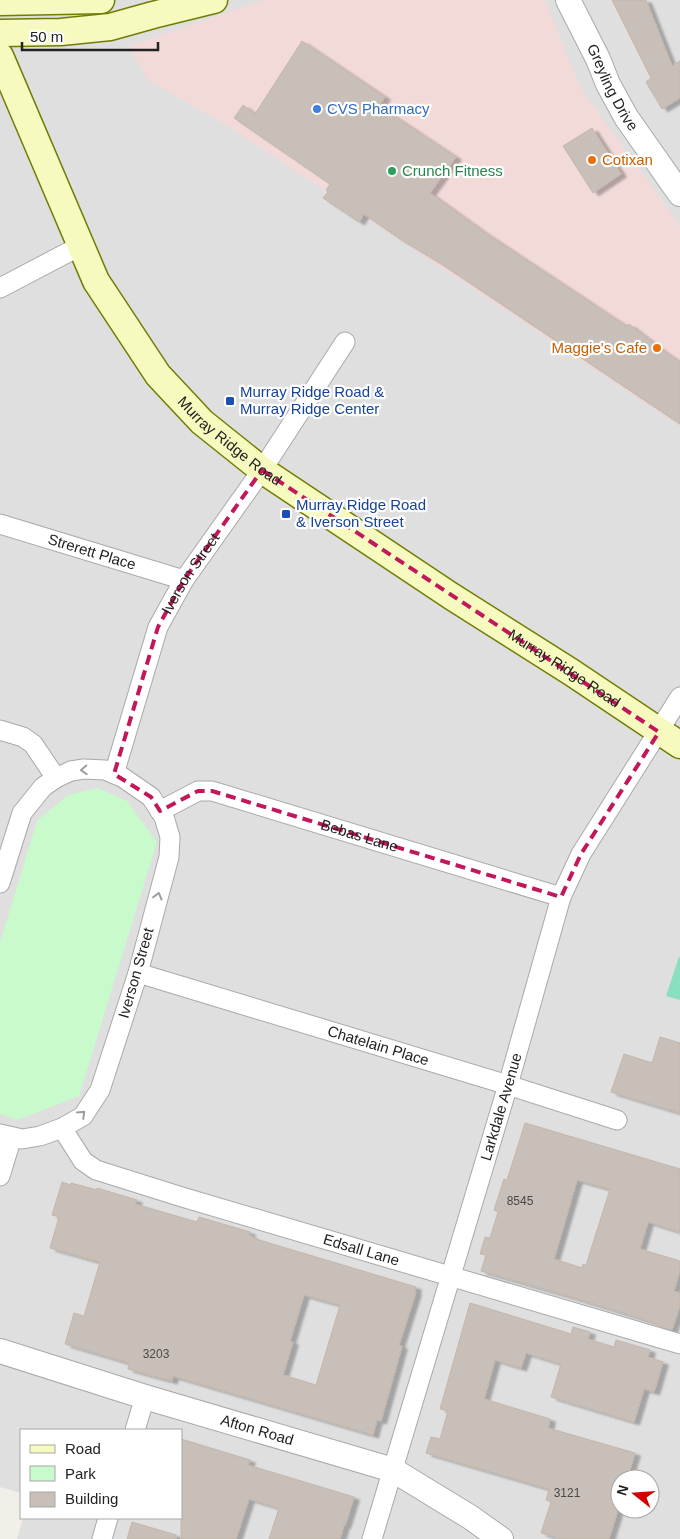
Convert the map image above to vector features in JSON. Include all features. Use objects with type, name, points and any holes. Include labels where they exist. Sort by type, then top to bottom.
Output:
[{"type":"main road","points":[[0,2],[101,0]]},
{"type":"main road","points":[[0,33],[61,32],[110,27],[153,14],[214,0]]},
{"type":"main road","name":"Murray Ridge Road","points":[[0,56],[96,281],[158,375],[202,422],[262,470],[669,738]]},
{"type":"street","name":"Greyling Drive","points":[[568,0],[626,117],[680,194]]},
{"type":"street","points":[[0,288],[82,245]]},
{"type":"street","name":"Iverson Street","points":[[114,774],[158,627],[184,580],[262,470],[345,342]]},
{"type":"street","name":"Strerett Place","points":[[0,524],[184,580]]},
{"type":"street","name":"Larkdale Avenue","points":[[372,1539],[452,1276],[561,897],[580,854],[669,738],[680,696]]},
{"type":"street","points":[[0,730],[23,737],[33,744],[56,778]]},
{"type":"street","name":"Iverson Street","points":[[0,883],[22,812],[43,787],[71,771],[84,769],[106,770],[133,783],[151,797],[164,817],[170,837],[168,856],[138,974],[100,1090],[83,1116],[62,1128],[40,1136],[22,1139],[6,1136],[0,1176]]},
{"type":"street","name":"Bebas Lane","points":[[160,811],[198,791],[212,791],[561,897]]},
{"type":"street","name":"Chatelain Place","points":[[138,974],[508,1085],[528,1093],[617,1120]]},
{"type":"street","name":"Edsall Lane","points":[[62,1128],[83,1161],[96,1170],[680,1344]]},
{"type":"street","name":"Afton Road","points":[[0,1351],[145,1397],[393,1470],[470,1517],[501,1539]]},
{"type":"street","points":[[135,1429],[145,1397]]},
{"type":"street","points":[[102,1539],[108,1519]]},
{"type":"highlighted area","points":[[262,470],[659,732],[581,854],[561,897],[212,791],[198,791],[160,811],[151,797],[114,774],[158,627],[184,580]]},
{"type":"shaded area","points":[[0,0],[680,0],[680,1539],[17,1539],[23,1519],[182,1519],[182,1429],[20,1429],[20,1493],[0,1487]]},
{"type":"shaded area","points":[[264,0],[545,0],[580,87],[680,226],[680,426],[234,130],[148,80],[129,46]]},
{"type":"green space","points":[[98,788],[127,801],[157,842],[79,1096],[17,1120],[0,1114],[0,943],[37,821],[68,795]]},
{"type":"green space","points":[[680,957],[680,1000],[666,996]]},
{"type":"building","points":[[612,0],[646,0],[672,66],[680,61],[680,98],[662,109],[646,82],[651,78]]},
{"type":"building","points":[[302,41],[385,97],[379,106],[456,157],[430,193],[484,232],[626,326],[629,324],[680,362],[680,424],[364,214],[359,222],[323,198],[328,192],[326,190],[330,184],[234,118],[243,105],[255,114]]},
{"type":"building","name":"Cotixan","points":[[592,128],[621,174],[593,193],[563,146]]},
{"type":"building","points":[[660,1037],[680,1043],[680,1113],[611,1092],[624,1054],[652,1063]]},
{"type":"building","points":[[525,1123],[680,1169],[680,1232],[648,1222],[640,1249],[680,1261],[680,1270],[674,1291],[680,1293],[680,1305],[672,1330],[656,1325],[656,1323],[481,1271],[486,1255],[480,1254],[485,1237],[490,1238],[498,1212],[494,1210],[504,1179],[507,1180]],"holes":[[[577,1180],[610,1189],[586,1265],[583,1264],[582,1268],[554,1259]]]},
{"type":"building","points":[[62,1182],[97,1190],[97,1188],[137,1200],[135,1204],[197,1222],[199,1217],[250,1232],[249,1235],[259,1240],[416,1287],[399,1345],[402,1346],[381,1421],[377,1420],[373,1435],[173,1376],[172,1381],[128,1369],[129,1363],[65,1344],[74,1313],[84,1316],[100,1262],[50,1248],[59,1217],[52,1215]],"holes":[[[304,1295],[340,1305],[316,1385],[283,1375],[293,1342],[290,1341]]]},
{"type":"building","points":[[470,1303],[571,1334],[573,1327],[590,1332],[588,1339],[614,1347],[616,1340],[650,1350],[648,1357],[663,1362],[654,1392],[644,1389],[634,1422],[551,1397],[561,1364],[526,1353],[521,1368],[495,1360],[484,1399],[550,1419],[548,1428],[635,1453],[630,1469],[610,1469],[610,1519],[615,1519],[609,1539],[561,1539],[541,1533],[551,1502],[546,1500],[549,1489],[426,1453],[431,1437],[440,1439],[448,1411],[440,1409]]},
{"type":"building","points":[[182,1439],[250,1460],[248,1465],[354,1497],[340,1539],[269,1539],[279,1508],[249,1499],[236,1539],[181,1539]]},
{"type":"building","points":[[132,1522],[176,1535],[176,1539],[127,1539]]},
{"type":"place","name":"CVS Pharmacy","points":[[317,109]]},
{"type":"place","name":"Cotixan","points":[[592,160]]},
{"type":"place","name":"Crunch Fitness","points":[[392,171]]},
{"type":"place","name":"Maggie's Cafe","points":[[657,348]]},
{"type":"place","name":"Murray Ridge Road & Murray Ridge Center","points":[[230,401]]},
{"type":"place","name":"Murray Ridge Road & Iverson Street","points":[[286,514]]}]
